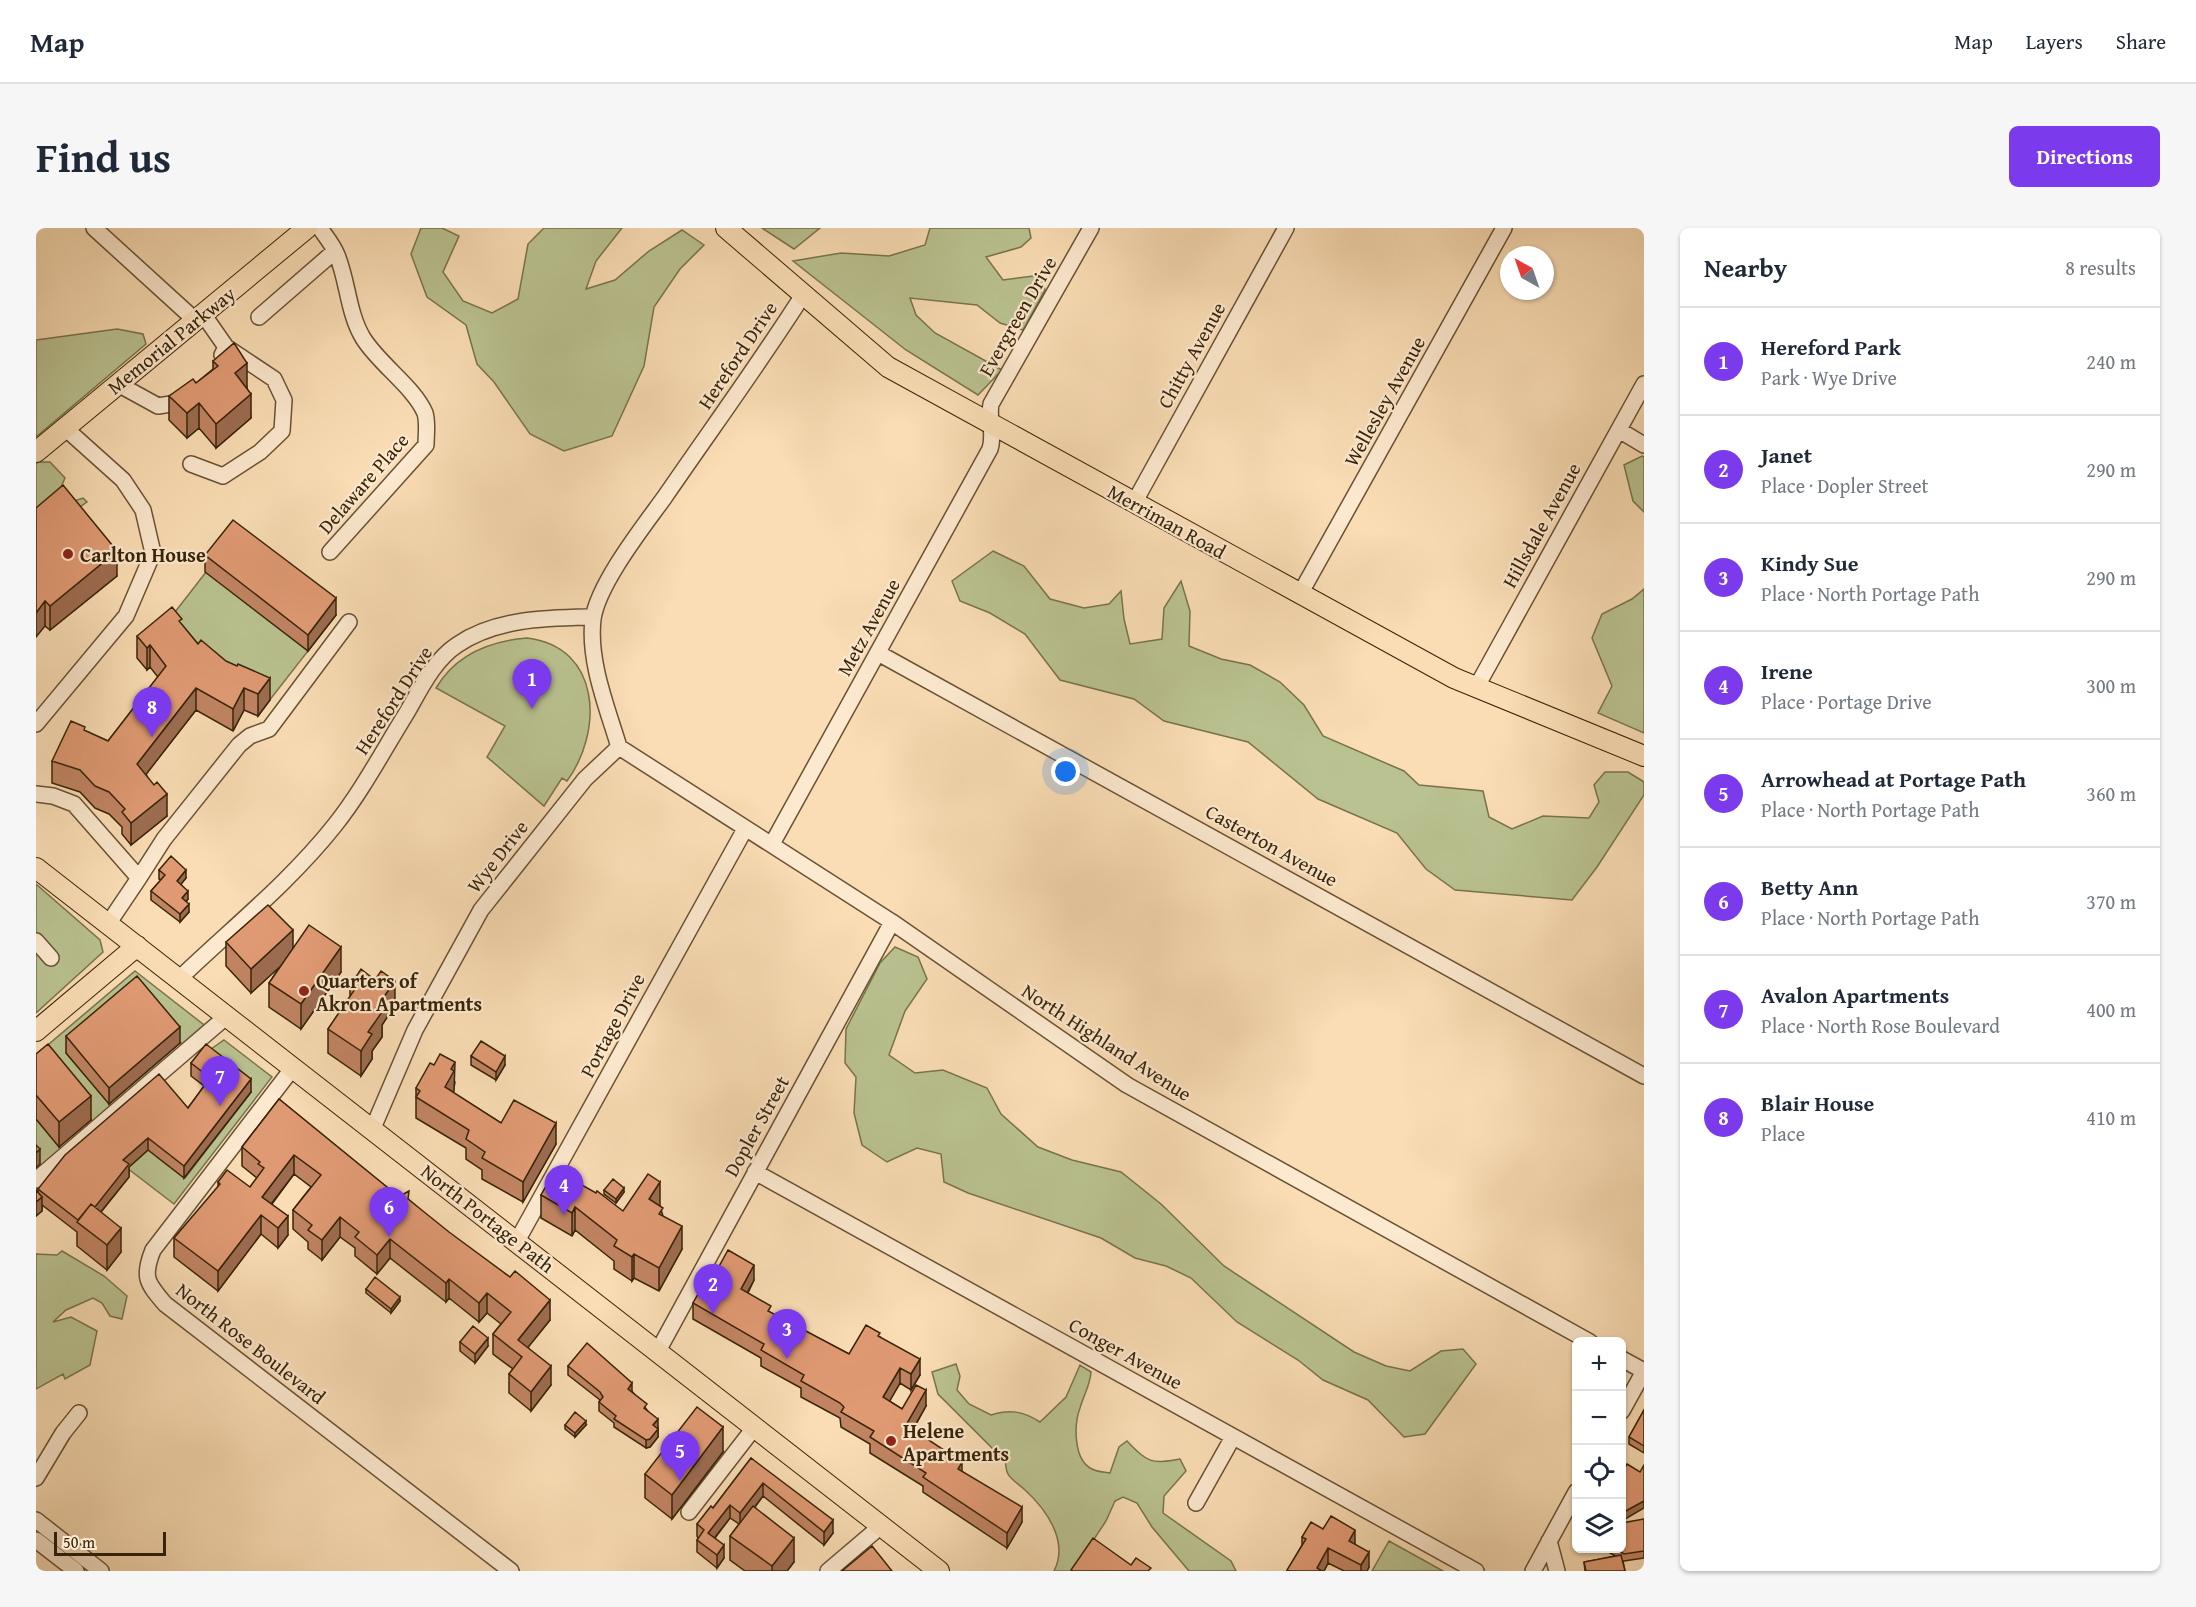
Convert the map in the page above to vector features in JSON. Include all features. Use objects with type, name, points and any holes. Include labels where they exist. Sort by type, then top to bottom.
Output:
[{"type":"main road","name":"Memorial Parkway","points":[[36,452],[307,228]]},
{"type":"main road","name":"Merriman Road","points":[[726,228],[888,367],[993,427],[1476,688],[1644,756]]},
{"type":"main road","name":"North Portage Path","points":[[36,868],[292,1069],[373,1128],[939,1571]]},
{"type":"main road","points":[[36,1031],[137,946]]},
{"type":"street","points":[[94,228],[199,317],[226,347],[274,379],[284,400],[282,431],[260,452],[223,476],[191,464]]},
{"type":"street","name":"Delaware Place","points":[[320,228],[335,251],[363,338],[380,361],[416,399],[425,413],[427,428],[426,445],[330,552]]},
{"type":"street","name":"Evergreen Drive","points":[[993,427],[990,416],[991,404],[1091,228]]},
{"type":"street","name":"Chitty Avenue","points":[[1134,503],[1286,228]]},
{"type":"street","name":"Wellesley Avenue","points":[[1300,594],[1504,228]]},
{"type":"street","points":[[259,317],[335,251]]},
{"type":"street","name":"Hereford Drive","points":[[179,979],[253,913],[329,832],[375,766],[431,672],[447,653],[466,639],[504,624],[593,617],[606,585],[645,524],[802,295]]},
{"type":"street","points":[[215,367],[226,347]]},
{"type":"street","points":[[118,384],[158,406],[177,403],[202,384]]},
{"type":"street","name":"Hillsdale Avenue","points":[[1476,688],[1644,384]]},
{"type":"street","name":"Metz Avenue","points":[[772,844],[990,449],[993,427]]},
{"type":"street","points":[[36,724],[126,616],[153,553],[143,510],[128,488],[65,428]]},
{"type":"street","points":[[1619,430],[1644,445]]},
{"type":"street","points":[[593,617],[592,637],[596,661],[619,747]]},
{"type":"street","points":[[108,924],[202,789],[239,745],[250,736],[269,729],[349,622]]},
{"type":"street","name":"Casterton Avenue","points":[[878,653],[1644,1076]]},
{"type":"street","name":"North Highland Avenue","points":[[619,747],[892,922],[1142,1094],[1583,1337]]},
{"type":"street","name":"Wye Drive","points":[[373,1128],[415,1030],[481,910],[585,779],[619,747]]},
{"type":"street","points":[[36,794],[54,796],[74,804],[139,878]]},
{"type":"street","name":"Portage Drive","points":[[518,1241],[746,829]]},
{"type":"street","name":"Dopler Street","points":[[658,1351],[892,922]]},
{"type":"street","points":[[36,941],[51,958]]},
{"type":"street","points":[[36,1180],[227,1016]]},
{"type":"street","name":"North Rose Boulevard","points":[[292,1069],[153,1250],[146,1275],[150,1287],[165,1304],[511,1571]]},
{"type":"street","name":"Conger Avenue","points":[[755,1172],[1476,1571]]},
{"type":"street","points":[[1626,1361],[1644,1371],[1626,1404]]},
{"type":"street","points":[[36,1478],[63,1433],[79,1413]]},
{"type":"street","points":[[689,1512],[754,1428]]},
{"type":"street","points":[[1196,1503],[1233,1437]]},
{"type":"street","points":[[1533,1571],[1572,1499]]},
{"type":"street","points":[[38,1525],[101,1571]]},
{"type":"street","points":[[828,1571],[881,1526]]},
{"type":"street","points":[[36,1540],[76,1571]]},
{"type":"street","points":[[1549,1541],[1557,1571]]},
{"type":"green space","points":[[421,228],[442,228],[459,236],[443,272],[463,301],[492,313],[518,299],[528,244],[544,228],[622,228],[596,261],[586,289],[615,280],[649,251],[682,230],[704,245],[680,269],[654,307],[644,366],[612,436],[564,451],[530,434],[494,382],[477,364],[466,325],[427,297],[411,254]]},
{"type":"green space","points":[[762,228],[820,228],[794,249]]},
{"type":"green space","points":[[930,228],[1029,228],[1031,238],[1021,247],[986,257],[1003,280],[1041,275],[1045,290],[1023,330],[1000,323],[977,305],[910,298],[916,315],[935,333],[1002,370],[978,395],[906,350],[793,261],[841,253],[889,256],[925,245]]},
{"type":"green space","points":[[117,329],[143,334],[146,344],[36,437],[36,340]]},
{"type":"green space","points":[[1644,457],[1644,512],[1633,501],[1624,465]]},
{"type":"green space","points":[[50,462],[65,478],[58,494],[71,502],[83,498],[87,502],[51,527],[36,529],[36,464]]},
{"type":"green space","points":[[993,551],[1024,566],[1050,599],[1084,608],[1109,604],[1121,591],[1130,644],[1162,639],[1164,608],[1181,581],[1190,611],[1189,646],[1221,659],[1250,665],[1280,682],[1304,705],[1323,736],[1404,771],[1419,785],[1483,791],[1489,817],[1512,829],[1543,816],[1589,818],[1599,802],[1594,785],[1605,772],[1628,772],[1644,782],[1644,795],[1597,867],[1572,900],[1455,890],[1426,869],[1397,833],[1318,799],[1248,742],[1164,721],[1134,699],[1060,680],[1025,634],[990,613],[960,601],[952,581]]},
{"type":"green space","points":[[206,572],[308,651],[258,715],[239,686],[165,625]]},
{"type":"green space","points":[[1644,589],[1644,733],[1598,713],[1612,686],[1592,638],[1602,614],[1632,599]]},
{"type":"green space","points":[[527,638],[552,645],[570,657],[582,674],[589,694],[590,717],[579,761],[567,781],[562,778],[544,806],[487,757],[505,726],[436,688],[453,666],[475,651],[500,642]]},
{"type":"green space","points":[[36,884],[100,940],[103,952],[36,1013]]},
{"type":"green space","points":[[895,947],[918,957],[927,979],[905,1011],[889,1055],[915,1073],[943,1070],[987,1088],[1001,1114],[1038,1147],[1072,1160],[1121,1172],[1161,1204],[1224,1266],[1354,1352],[1386,1366],[1410,1371],[1441,1351],[1463,1349],[1476,1364],[1425,1434],[1404,1437],[1368,1400],[1323,1380],[1298,1360],[1237,1322],[1191,1278],[1166,1266],[1135,1258],[1101,1238],[968,1193],[944,1182],[941,1154],[917,1148],[887,1162],[862,1145],[854,1113],[856,1077],[845,1063],[846,1029],[880,963]]},
{"type":"green space","points":[[135,971],[208,1028],[184,1048],[137,993],[66,1053],[111,1106],[93,1122],[36,1055]]},
{"type":"green space","points":[[224,1040],[272,1077],[174,1204],[127,1168],[183,1115],[157,1157],[185,1178],[251,1092],[204,1054]]},
{"type":"green space","points":[[36,1119],[61,1149],[41,1166],[36,1160]]},
{"type":"green space","points":[[62,1251],[104,1276],[127,1296],[122,1319],[110,1316],[102,1303],[93,1298],[66,1310],[53,1322],[71,1317],[97,1331],[90,1365],[65,1379],[63,1374],[36,1389],[36,1254],[57,1255]]},
{"type":"green space","points":[[956,1364],[960,1376],[957,1390],[969,1404],[991,1415],[1016,1412],[1028,1415],[1040,1422],[1066,1397],[1080,1365],[1091,1372],[1078,1415],[1076,1432],[1081,1458],[1094,1470],[1110,1473],[1119,1447],[1127,1441],[1145,1458],[1156,1461],[1180,1459],[1186,1471],[1164,1496],[1163,1513],[1231,1561],[1236,1571],[1189,1571],[1152,1527],[1137,1503],[1123,1497],[1115,1501],[1106,1521],[1073,1571],[1054,1571],[1059,1549],[1048,1517],[1033,1498],[1009,1476],[1005,1461],[938,1394],[932,1372]]},
{"type":"green space","points":[[1389,1541],[1443,1571],[1372,1571]]},
{"type":"building","points":[[234,343],[247,363],[235,373],[251,394],[216,424],[199,403],[187,413],[169,396],[193,379],[196,383],[218,366],[213,361]]},
{"type":"building","name":"Carlton House","points":[[63,485],[117,551],[50,606],[45,601],[36,613],[36,508]]},
{"type":"building","points":[[233,520],[336,598],[308,635],[205,555]]},
{"type":"building","points":[[172,607],[182,619],[179,621],[198,644],[201,640],[226,661],[270,678],[258,694],[244,688],[233,709],[196,688],[137,764],[154,785],[157,782],[167,794],[131,823],[122,812],[125,809],[109,792],[95,786],[80,770],[52,761],[71,721],[108,741],[166,666],[150,645],[147,648],[137,636]]},
{"type":"building","points":[[171,856],[186,870],[177,881],[188,891],[182,898],[189,904],[180,914],[151,891],[165,875],[159,870]]},
{"type":"building","points":[[268,905],[293,930],[251,969],[226,942]]},
{"type":"building","points":[[309,925],[341,947],[301,1004],[269,983]]},
{"type":"building","points":[[361,969],[375,980],[381,971],[395,981],[376,1008],[382,1012],[368,1032],[372,1034],[361,1051],[328,1029],[355,989],[350,986]]},
{"type":"building","points":[[137,976],[180,1027],[109,1088],[66,1036]]},
{"type":"building","points":[[481,1041],[505,1056],[496,1072],[471,1056]]},
{"type":"building","points":[[48,1044],[91,1096],[59,1122],[36,1095],[36,1054]]},
{"type":"building","points":[[206,1044],[251,1079],[184,1166],[148,1138],[123,1160],[129,1164],[95,1207],[91,1204],[78,1220],[38,1189],[65,1155],[159,1074],[188,1108],[210,1078],[191,1063]]},
{"type":"building","points":[[440,1054],[455,1062],[451,1069],[454,1071],[445,1087],[501,1123],[514,1100],[556,1123],[523,1182],[482,1158],[485,1152],[466,1139],[469,1130],[416,1097],[420,1091],[416,1088],[430,1063],[434,1065]]},
{"type":"building","points":[[279,1099],[393,1192],[395,1189],[402,1195],[409,1191],[408,1199],[449,1232],[510,1277],[515,1271],[550,1300],[518,1340],[551,1366],[531,1392],[509,1374],[522,1357],[493,1334],[511,1312],[487,1293],[479,1303],[449,1279],[446,1283],[390,1239],[377,1255],[355,1237],[359,1232],[340,1217],[322,1240],[308,1230],[312,1225],[293,1210],[321,1175],[294,1155],[262,1197],[288,1216],[278,1228],[261,1215],[218,1271],[174,1238],[220,1184],[218,1182],[227,1170],[250,1187],[264,1168],[242,1147]]},
{"type":"building","points":[[555,1170],[596,1193],[597,1191],[623,1211],[648,1174],[660,1182],[649,1199],[663,1208],[659,1214],[682,1226],[659,1268],[634,1254],[632,1257],[614,1246],[617,1240],[575,1207],[572,1213],[541,1195]]},
{"type":"building","points":[[613,1179],[624,1188],[616,1199],[604,1190]]},
{"type":"building","points":[[36,1190],[42,1197],[36,1202]]},
{"type":"building","points":[[91,1204],[121,1228],[107,1245],[77,1222]]},
{"type":"building","points":[[728,1250],[754,1265],[741,1289],[771,1306],[768,1311],[849,1354],[866,1325],[880,1333],[878,1336],[920,1359],[911,1374],[900,1368],[883,1397],[902,1409],[916,1385],[926,1390],[906,1425],[962,1462],[958,1469],[1022,1507],[1007,1533],[923,1477],[926,1473],[870,1437],[874,1431],[841,1412],[844,1407],[840,1403],[801,1381],[804,1375],[761,1350],[764,1344],[693,1303],[707,1278],[711,1281]]},
{"type":"building","points":[[375,1277],[400,1297],[391,1309],[366,1289]]},
{"type":"building","points":[[473,1326],[488,1338],[475,1354],[460,1342]]},
{"type":"building","points":[[587,1343],[632,1383],[628,1389],[647,1404],[644,1408],[658,1419],[653,1425],[658,1429],[650,1439],[646,1440],[614,1419],[616,1416],[599,1402],[603,1397],[600,1392],[568,1366]]},
{"type":"building","points":[[697,1407],[723,1427],[672,1495],[645,1474]]},
{"type":"building","points":[[1644,1410],[1644,1446],[1629,1437]]},
{"type":"building","points":[[575,1412],[586,1421],[575,1433],[565,1425]]},
{"type":"building","points":[[751,1458],[833,1520],[824,1532],[763,1483],[740,1513],[730,1505],[708,1533],[724,1545],[717,1555],[697,1540],[704,1530],[697,1524],[711,1506],[713,1508]]},
{"type":"building","points":[[1627,1464],[1640,1472],[1644,1465],[1644,1501],[1626,1511],[1626,1499]]},
{"type":"building","points":[[753,1506],[794,1538],[772,1566],[730,1536]]},
{"type":"building","points":[[1331,1516],[1355,1530],[1349,1541],[1369,1552],[1361,1565],[1328,1548],[1317,1568],[1322,1571],[1287,1570],[1306,1539],[1302,1537],[1311,1522],[1323,1529]]},
{"type":"building","points":[[1644,1519],[1644,1551],[1624,1554],[1622,1553],[1626,1553],[1626,1522]]},
{"type":"building","points":[[1093,1538],[1131,1565],[1136,1558],[1151,1568],[1148,1571],[1071,1570]]},
{"type":"building","points":[[872,1546],[892,1571],[842,1571]]},
{"type":"building","points":[[1621,1555],[1625,1571],[1586,1571],[1584,1562]]},
{"type":"place","name":"Carlton House","points":[[68,554]]},
{"type":"place","name":"Hereford Park","points":[[532,709]]},
{"type":"place","name":"Blair House","points":[[152,737]]},
{"type":"place","name":"Quarters of Akron Apartments","points":[[304,991]]},
{"type":"place","name":"Avalon Apartments","points":[[220,1106]]},
{"type":"place","name":"Irene","points":[[564,1215]]},
{"type":"place","name":"Betty Ann","points":[[389,1237]]},
{"type":"place","name":"Janet","points":[[713,1314]]},
{"type":"place","name":"Kindy Sue","points":[[787,1359]]},
{"type":"place","name":"Helene Apartments","points":[[891,1441]]},
{"type":"place","name":"Arrowhead at Portage Path","points":[[680,1481]]}]
